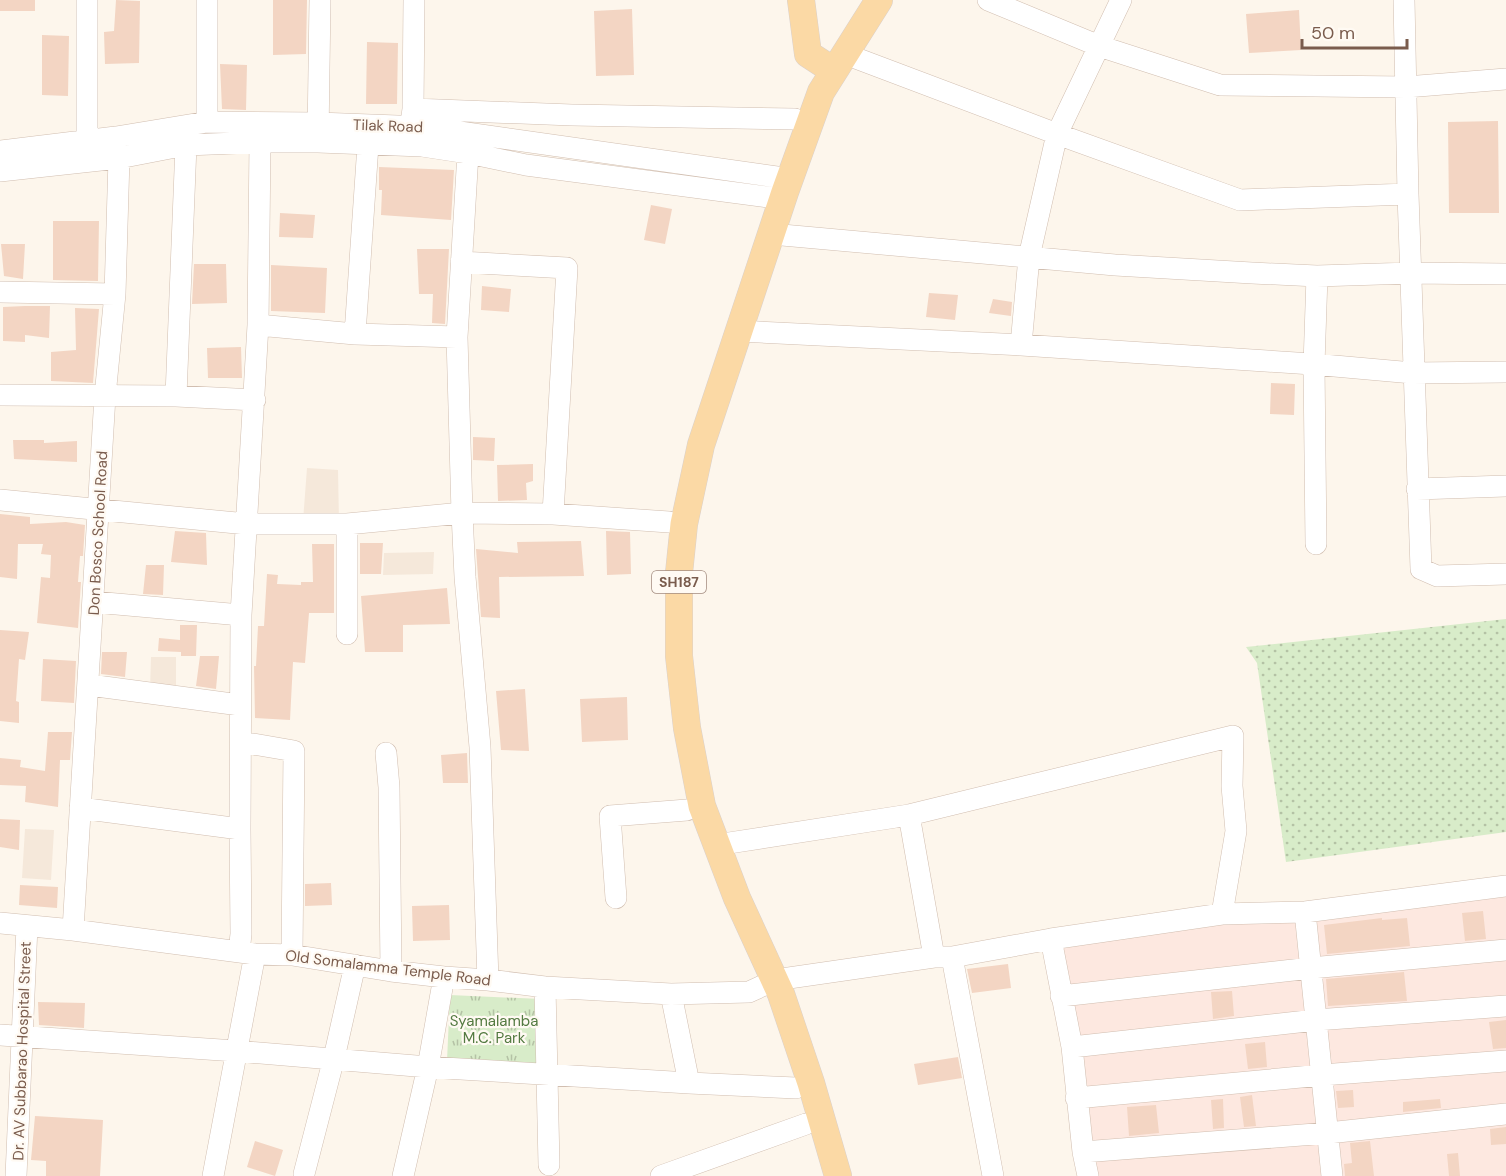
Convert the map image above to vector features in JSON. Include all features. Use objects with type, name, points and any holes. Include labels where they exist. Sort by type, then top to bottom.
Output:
[{"type":"main road","name":"SH187","points":[[838,1176],[811,1083],[768,983],[723,904],[687,810],[672,730],[664,657],[664,573],[669,522],[686,441],[779,188],[861,0]]},
{"type":"main road","name":"SH187","points":[[822,1176],[796,1088],[763,959],[702,806],[687,728],[679,656],[679,573],[684,524],[701,445],[771,234],[795,119],[807,85],[834,62],[879,0]]},
{"type":"main road","points":[[804,8],[808,54],[834,62]]},
{"type":"street","points":[[87,0],[87,139]]},
{"type":"street","points":[[207,0],[207,122]]},
{"type":"street","points":[[318,133],[320,0]]},
{"type":"street","points":[[414,0],[412,118],[572,115],[795,119]]},
{"type":"street","points":[[988,0],[1099,46],[1220,85],[1406,87],[1506,80]]},
{"type":"street","points":[[1021,345],[1029,257],[1057,134],[1121,0]]},
{"type":"street","points":[[1404,0],[1413,373],[1421,569],[1437,576],[1506,574]]},
{"type":"street","points":[[834,62],[1057,134],[1240,200],[1408,194]]},
{"type":"street","name":"Tilak Road","points":[[0,151],[87,139],[118,147],[260,142],[412,118],[436,129],[779,188]]},
{"type":"street","name":"Tilak Road","points":[[0,171],[118,147],[207,122],[318,133],[368,145],[422,146],[526,165],[779,188]]},
{"type":"street","points":[[213,1176],[236,1051],[247,953],[241,934],[241,615],[258,325],[260,142]]},
{"type":"street","points":[[176,396],[186,145]]},
{"type":"street","points":[[355,334],[368,145]]},
{"type":"street","name":"Don Bosco School Road","points":[[74,930],[105,396],[116,294],[118,147]]},
{"type":"street","points":[[468,153],[457,337],[465,577],[480,747],[488,980]]},
{"type":"street","points":[[771,234],[1115,264],[1317,276],[1411,273],[1506,274]]},
{"type":"street","points":[[461,262],[567,268],[553,514]]},
{"type":"street","points":[[1316,544],[1314,365],[1317,276]]},
{"type":"street","points":[[0,292],[116,294]]},
{"type":"street","points":[[258,325],[355,334],[457,337]]},
{"type":"street","points":[[739,331],[1021,345],[1413,373],[1506,372]]},
{"type":"street","points":[[0,395],[255,399]]},
{"type":"street","points":[[1417,489],[1506,486]]},
{"type":"street","points":[[0,500],[247,524],[347,524],[462,513],[553,514],[669,522]]},
{"type":"street","points":[[347,524],[347,634]]},
{"type":"street","points":[[94,602],[241,615]]},
{"type":"street","points":[[89,685],[240,705]]},
{"type":"street","points":[[716,845],[909,815],[1233,736],[1232,786],[1236,831],[1222,914]]},
{"type":"street","points":[[241,742],[294,751],[292,955]]},
{"type":"street","points":[[386,753],[389,787],[391,971]]},
{"type":"street","points":[[80,808],[240,829]]},
{"type":"street","points":[[616,898],[610,816],[687,810]]},
{"type":"street","points":[[909,815],[993,1176]]},
{"type":"street","name":"Old Somalamma Temple Road","points":[[0,923],[74,930],[247,953],[292,955],[444,977],[545,987],[671,994],[749,992],[768,983],[1222,914],[1305,912],[1506,886]]},
{"type":"street","points":[[1305,912],[1332,1176]]},
{"type":"street","name":"Dr. AV Subbarao Hospital Street","points":[[16,1176],[27,927]]},
{"type":"street","points":[[1051,939],[1071,1047],[1083,1152],[1088,1176]]},
{"type":"street","points":[[1061,996],[1311,968],[1506,950]]},
{"type":"street","points":[[304,1174],[334,1058],[354,965]]},
{"type":"street","points":[[403,1176],[428,1067],[444,977]]},
{"type":"street","points":[[545,987],[549,1165]]},
{"type":"street","points":[[671,994],[689,1083]]},
{"type":"street","points":[[1071,1047],[1316,1020],[1506,1006]]},
{"type":"street","points":[[0,1035],[334,1058],[428,1067],[796,1088]]},
{"type":"street","points":[[1076,1098],[1322,1075],[1506,1061]]},
{"type":"street","points":[[1083,1152],[1328,1133],[1506,1114]]},
{"type":"street","points":[[661,1176],[806,1124]]},
{"type":"shaded area","points":[[307,468],[338,470],[339,522],[303,521]]},
{"type":"shaded area","points":[[434,552],[433,574],[383,575],[384,553]]},
{"type":"shaded area","points":[[151,657],[176,657],[176,692],[150,690]]},
{"type":"shaded area","points":[[25,829],[54,830],[51,880],[22,878]]},
{"type":"shaded area","points":[[1506,893],[1506,1176],[1088,1176],[1051,939]]},
{"type":"green space","points":[[1506,619],[1506,832],[1286,862],[1257,663],[1246,647]]},
{"type":"green space","name":"Syamalamba M.C. Park","points":[[450,995],[541,999],[538,1065],[447,1061]]},
{"type":"building","points":[[0,0],[35,0],[35,11],[0,11]]},
{"type":"building","points":[[116,0],[140,1],[139,63],[105,64],[104,32],[114,31]]},
{"type":"building","points":[[273,0],[307,0],[306,54],[273,55]]},
{"type":"building","points":[[632,9],[634,75],[596,76],[594,11]]},
{"type":"building","points":[[1299,10],[1301,50],[1249,53],[1246,14]]},
{"type":"building","points":[[42,35],[69,36],[68,96],[42,95]]},
{"type":"building","points":[[367,42],[398,43],[397,104],[366,104]]},
{"type":"building","points":[[220,64],[247,65],[246,110],[222,109]]},
{"type":"building","points":[[1498,121],[1499,213],[1449,213],[1448,122]]},
{"type":"building","points":[[379,167],[454,170],[451,220],[381,215],[382,190],[379,190]]},
{"type":"building","points":[[651,205],[672,209],[665,244],[644,240]]},
{"type":"building","points":[[280,213],[315,215],[313,238],[279,237]]},
{"type":"building","points":[[53,221],[99,221],[98,281],[53,280]]},
{"type":"building","points":[[1,244],[25,244],[23,279],[4,276]]},
{"type":"building","points":[[417,249],[449,249],[445,324],[432,323],[433,294],[419,294]]},
{"type":"building","points":[[194,264],[226,264],[227,303],[192,304]]},
{"type":"building","points":[[271,265],[327,268],[325,313],[271,311]]},
{"type":"building","points":[[482,286],[511,289],[509,312],[481,310]]},
{"type":"building","points":[[929,293],[958,295],[955,320],[926,317]]},
{"type":"building","points":[[993,299],[1012,302],[1011,316],[989,313]]},
{"type":"building","points":[[50,306],[49,338],[25,335],[25,342],[3,341],[3,307]]},
{"type":"building","points":[[75,308],[99,309],[93,383],[51,381],[51,352],[76,350]]},
{"type":"building","points":[[241,347],[242,378],[208,378],[207,348]]},
{"type":"building","points":[[1271,383],[1295,384],[1294,415],[1270,414]]},
{"type":"building","points":[[473,437],[495,438],[494,461],[473,460]]},
{"type":"building","points":[[13,440],[44,440],[44,443],[77,441],[77,462],[14,459]]},
{"type":"building","points":[[533,464],[533,481],[526,483],[527,500],[498,501],[497,465]]},
{"type":"building","points":[[0,514],[30,517],[30,524],[66,522],[85,525],[78,582],[81,582],[78,628],[37,623],[41,577],[50,578],[51,555],[41,554],[43,544],[18,544],[17,579],[0,577]]},
{"type":"building","points":[[175,531],[206,533],[207,565],[171,562]]},
{"type":"building","points":[[606,531],[630,532],[631,574],[607,575]]},
{"type":"building","points":[[581,541],[584,576],[499,577],[500,618],[481,617],[476,549],[518,553],[517,542]]},
{"type":"building","points":[[360,543],[383,543],[381,574],[360,574]]},
{"type":"building","points":[[312,544],[334,544],[334,613],[309,613],[305,663],[293,662],[290,720],[255,718],[254,666],[256,666],[258,626],[264,626],[267,574],[278,575],[277,584],[301,585],[301,582],[313,582]]},
{"type":"building","points":[[146,565],[164,565],[163,595],[143,594]]},
{"type":"building","points":[[447,588],[450,624],[403,625],[403,652],[365,652],[361,596]]},
{"type":"building","points":[[180,625],[197,625],[196,656],[181,656],[181,652],[158,651],[159,638],[180,640]]},
{"type":"building","points":[[0,630],[29,632],[25,660],[19,659],[16,701],[19,702],[19,723],[0,721]]},
{"type":"building","points":[[102,652],[127,652],[125,677],[101,674]]},
{"type":"building","points":[[200,656],[219,656],[216,689],[196,686]]},
{"type":"building","points":[[43,659],[76,661],[74,703],[41,701]]},
{"type":"building","points":[[525,689],[529,751],[501,750],[496,691]]},
{"type":"building","points":[[627,697],[628,740],[582,742],[580,699]]},
{"type":"building","points":[[48,732],[72,732],[70,760],[60,760],[58,807],[25,802],[26,786],[0,785],[0,758],[21,760],[20,767],[45,771]]},
{"type":"building","points":[[467,753],[468,783],[443,783],[441,755]]},
{"type":"building","points":[[0,819],[20,820],[19,850],[0,847]]},
{"type":"building","points":[[331,883],[332,905],[305,906],[305,884]]},
{"type":"building","points":[[20,885],[58,887],[57,908],[19,905]]},
{"type":"building","points":[[449,905],[450,940],[413,941],[412,906]]},
{"type":"building","points":[[1483,911],[1486,939],[1465,941],[1462,913]]},
{"type":"building","points":[[1382,918],[1382,920],[1407,918],[1410,946],[1327,954],[1324,925]]},
{"type":"building","points":[[1008,964],[1011,988],[972,993],[967,969]]},
{"type":"building","points":[[1404,972],[1407,1001],[1328,1006],[1326,979]]},
{"type":"building","points":[[1232,991],[1234,1016],[1213,1019],[1211,992]]},
{"type":"building","points":[[38,1002],[85,1003],[84,1028],[39,1025]]},
{"type":"building","points":[[1506,1020],[1506,1048],[1493,1049],[1489,1022]]},
{"type":"building","points":[[1265,1042],[1267,1067],[1248,1069],[1245,1044]]},
{"type":"building","points":[[958,1057],[962,1078],[918,1085],[914,1064]]},
{"type":"building","points":[[1353,1090],[1354,1107],[1338,1108],[1336,1091]]},
{"type":"building","points":[[1252,1095],[1256,1126],[1244,1127],[1240,1097]]},
{"type":"building","points":[[1223,1099],[1224,1128],[1213,1129],[1211,1100]]},
{"type":"building","points":[[1440,1099],[1441,1108],[1403,1112],[1403,1102]]},
{"type":"building","points":[[1156,1105],[1159,1133],[1129,1136],[1127,1107]]},
{"type":"building","points":[[35,1116],[103,1120],[100,1176],[46,1176],[46,1161],[31,1160]]},
{"type":"building","points":[[1506,1127],[1506,1144],[1491,1145],[1490,1129]]},
{"type":"building","points":[[255,1141],[283,1150],[275,1176],[247,1167]]},
{"type":"building","points":[[1370,1141],[1374,1176],[1345,1176],[1344,1164],[1352,1163],[1350,1143]]},
{"type":"building","points":[[1458,1153],[1460,1176],[1449,1176],[1447,1154]]}]
